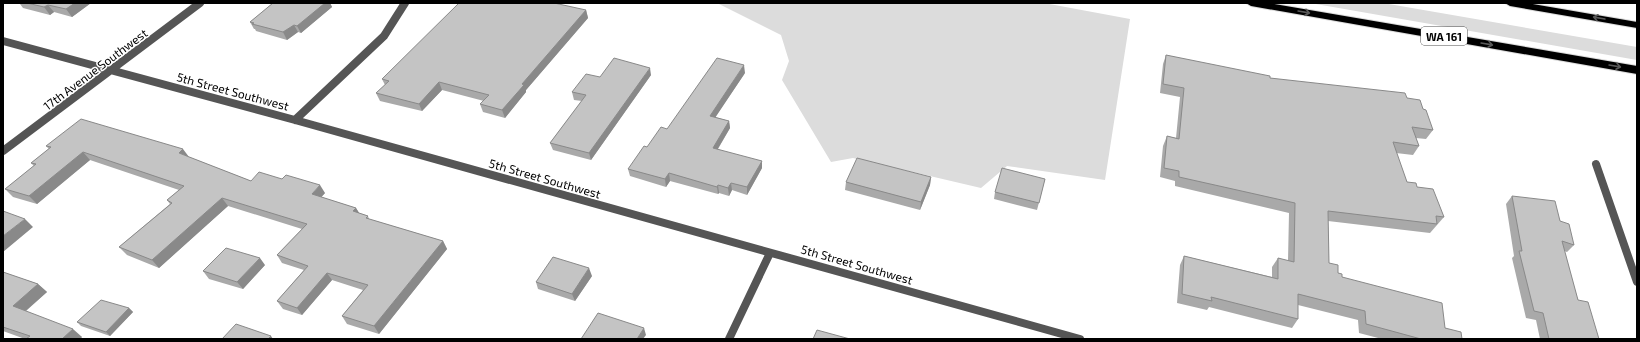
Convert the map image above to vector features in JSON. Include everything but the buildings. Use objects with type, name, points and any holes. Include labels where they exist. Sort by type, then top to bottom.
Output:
[{"type":"highway","name":"WA 161","points":[[1251,3],[1637,70]]},
{"type":"highway","points":[[1510,3],[1637,25]]},
{"type":"street","name":"17th Avenue Southwest","points":[[3,151],[200,3]]},
{"type":"street","points":[[295,120],[384,36],[405,3]]},
{"type":"street","name":"5th Street Southwest","points":[[3,41],[295,120],[1080,339]]},
{"type":"street","points":[[1596,164],[1637,282]]},
{"type":"street","points":[[729,339],[770,253]]},
{"type":"shaded area","points":[[717,3],[1044,3],[1130,19],[1105,180],[1007,166],[981,188],[853,158],[831,162],[782,80],[789,61],[781,35]]},
{"type":"shaded area","points":[[1310,3],[1383,3],[1637,47],[1637,60]]}]
